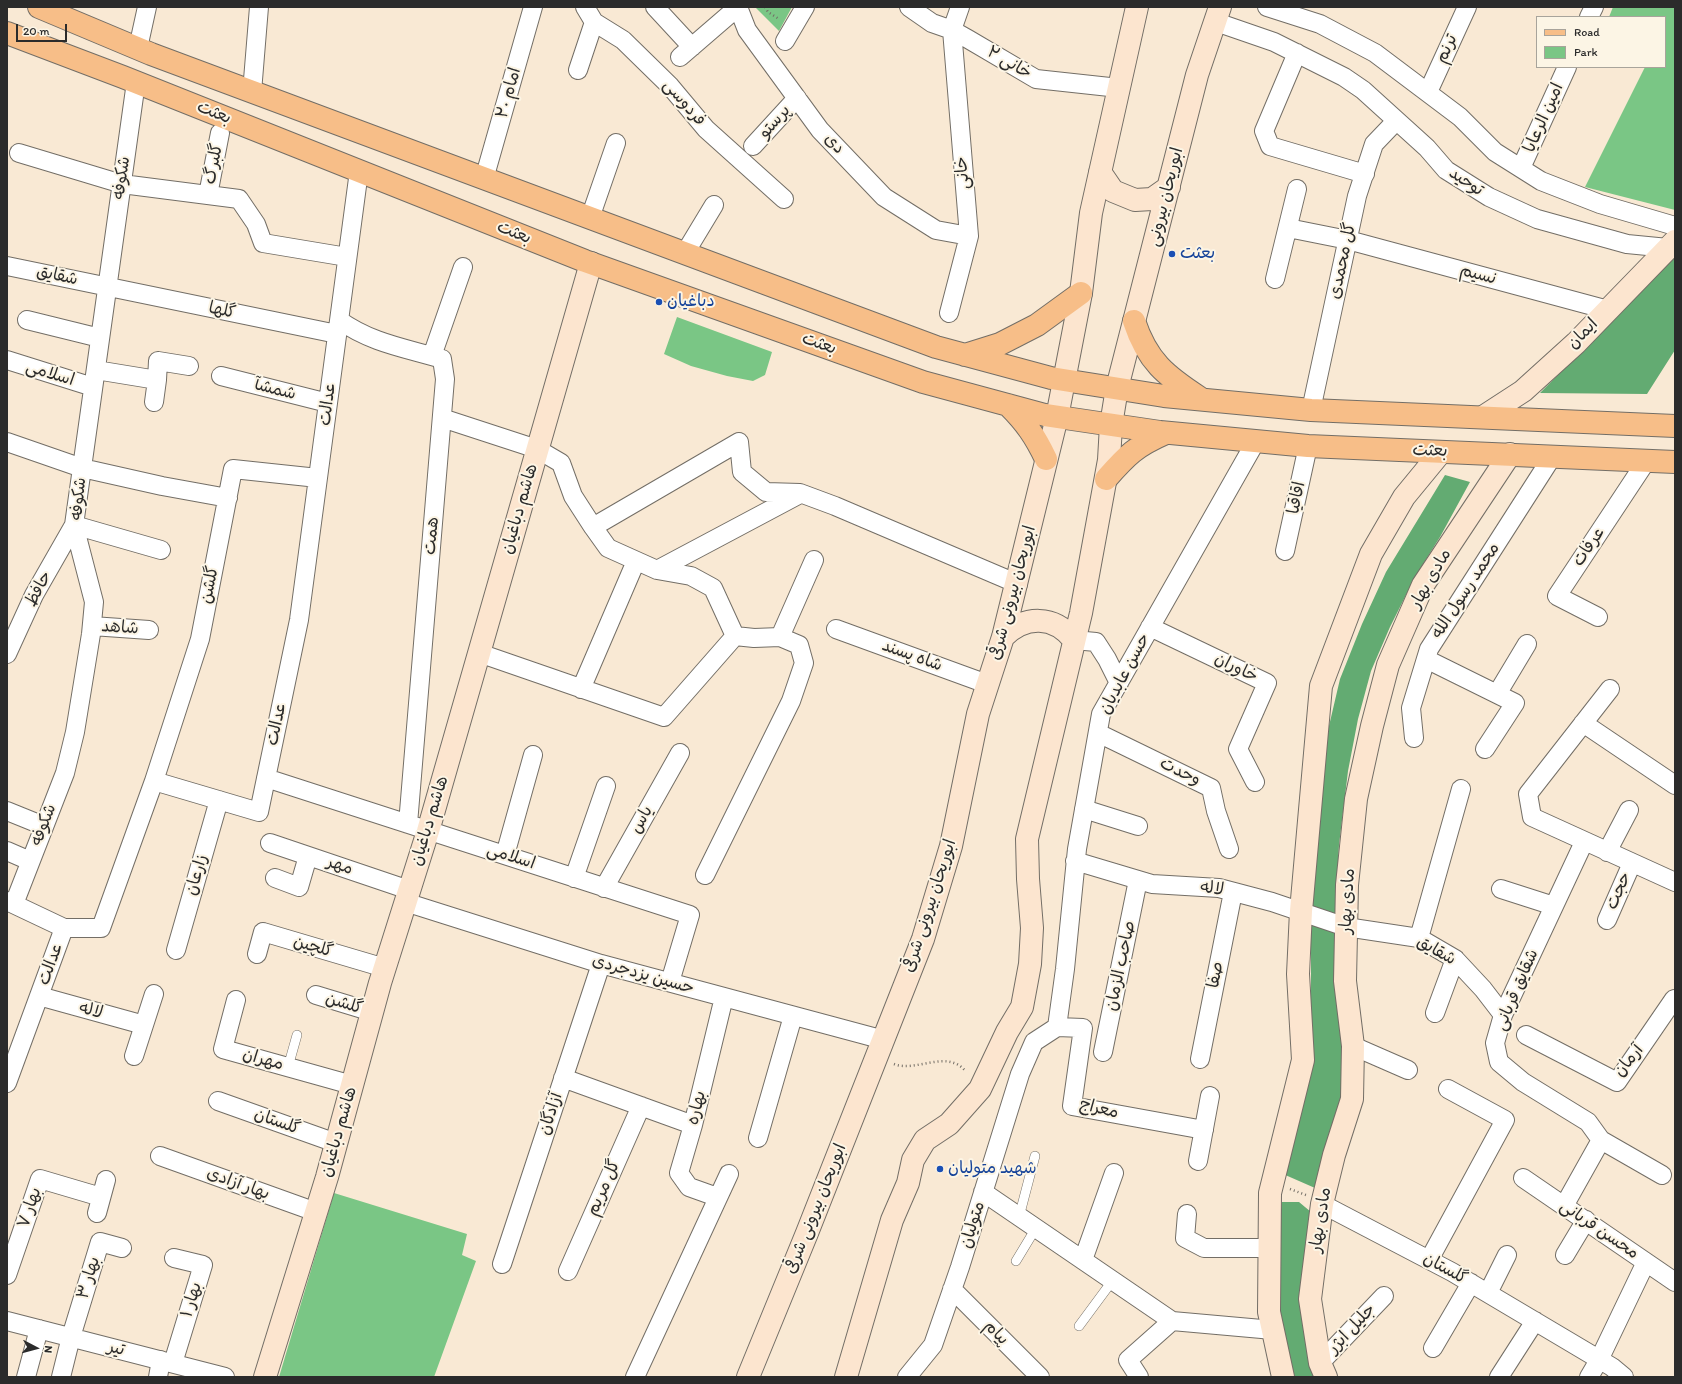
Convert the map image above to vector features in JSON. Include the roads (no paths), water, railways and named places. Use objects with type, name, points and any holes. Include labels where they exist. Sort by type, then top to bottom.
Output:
[{"type":"main road","name":"بعثت","points":[[39,7],[138,48],[252,92],[936,347],[1050,378],[1201,399],[1310,410],[1675,426]]},
{"type":"main road","points":[[1065,380],[1080,293],[1091,213],[1137,7]]},
{"type":"main road","name":"ابوریحان بیرونی","points":[[1111,425],[1117,388],[1198,75],[1218,14]]},
{"type":"main road","name":"بعثت","points":[[7,33],[136,82],[590,263],[923,382],[1008,405],[1057,417],[1166,433],[1308,446],[1675,462]]},
{"type":"main road","points":[[1100,172],[1113,191],[1135,200],[1152,199],[1169,187]]},
{"type":"main road","name":"ایمان","points":[[1483,417],[1523,390],[1576,343],[1672,245]]},
{"type":"main road","name":"هاشم دباغیان","points":[[266,1377],[316,1212],[372,1012],[407,896],[418,827],[479,653],[590,263]]},
{"type":"main road","points":[[965,355],[1000,344],[1037,325],[1080,293]]},
{"type":"main road","points":[[1134,321],[1139,337],[1151,357],[1169,377],[1201,399]]},
{"type":"main road","name":"ابوریحان بیرونی شرقی","points":[[748,1377],[923,939],[951,846],[978,714],[1003,637],[1018,584],[1065,380]]},
{"type":"main road","points":[[1008,405],[1022,419],[1035,436],[1046,459]]},
{"type":"main road","points":[[846,1377],[892,1220],[908,1183],[913,1160],[925,1140],[949,1124],[980,1090],[1007,1032],[1022,1007],[1030,964],[1032,928],[1028,879],[1027,839],[1081,613],[1106,479],[1109,460],[1111,425]]},
{"type":"main road","points":[[1106,479],[1127,455],[1144,443],[1166,433]]},
{"type":"main road","points":[[1283,1377],[1268,1312],[1270,1192],[1303,1060],[1298,974],[1301,911],[1321,686],[1371,554],[1404,497],[1441,452]]},
{"type":"main road","name":"مادی بهار","points":[[1323,1370],[1310,1299],[1322,1204],[1334,1155],[1352,1099],[1353,1046],[1344,981],[1347,886],[1356,799],[1372,726],[1388,666],[1423,585],[1510,454]]},
{"type":"main road","points":[[1003,637],[1017,626],[1035,621],[1053,623],[1061,627],[1074,640]]},
{"type":"street","points":[[138,48],[147,7]]},
{"type":"street","points":[[252,92],[259,7]]},
{"type":"street","name":"امام ۲۰","points":[[484,179],[533,7]]},
{"type":"street","points":[[655,7],[686,52],[738,7]]},
{"type":"street","name":"دی","points":[[738,7],[747,30],[820,130],[884,197],[936,230],[970,236]]},
{"type":"street","points":[[786,41],[805,7]]},
{"type":"street","name":"خانی ۲","points":[[909,7],[932,23],[952,30],[1036,79],[1119,88]]},
{"type":"street","points":[[952,30],[960,7]]},
{"type":"street","points":[[1267,7],[1320,24],[1375,53],[1460,117],[1495,152],[1541,181],[1600,204],[1675,226]]},
{"type":"street","name":"ترنم","points":[[1428,92],[1467,7]]},
{"type":"street","points":[[1590,16],[1594,7]]},
{"type":"street","name":"توحید","points":[[1218,14],[1344,77],[1363,90],[1427,148],[1446,170],[1489,197],[1537,219],[1627,244],[1672,245]]},
{"type":"street","points":[[578,70],[590,15]]},
{"type":"street","name":"فردوسی","points":[[590,15],[623,40],[670,86],[706,129],[784,199]]},
{"type":"street","name":"خانی","points":[[949,313],[970,236],[952,30]]},
{"type":"street","points":[[1297,53],[1264,132],[1270,146],[1365,174]]},
{"type":"street","name":"امین الرعایا","points":[[1521,168],[1567,68]]},
{"type":"street","name":"شکوفه","points":[[10,903],[30,861],[65,773],[75,732],[92,626],[94,602],[74,525],[136,82]]},
{"type":"street","name":"پرستو","points":[[753,146],[797,98]]},
{"type":"street","name":"گل محمدی","points":[[1310,410],[1357,196],[1374,144],[1396,121]]},
{"type":"street","name":"گلبرگ","points":[[208,195],[220,134]]},
{"type":"street","points":[[590,218],[616,143]]},
{"type":"street","points":[[19,153],[122,184],[239,199],[256,224],[263,243],[347,257]]},
{"type":"street","name":"عدالت","points":[[7,1084],[64,928],[102,928],[154,780],[259,812],[299,620],[358,171]]},
{"type":"street","points":[[1275,279],[1297,189]]},
{"type":"street","points":[[685,253],[714,205]]},
{"type":"street","name":"نسیم","points":[[1288,228],[1348,240],[1608,310]]},
{"type":"street","name":"شقایق","points":[[7,266],[107,287]]},
{"type":"street","points":[[338,327],[388,344],[432,356],[463,267]]},
{"type":"street","name":"گلها","points":[[107,287],[338,327]]},
{"type":"street","points":[[27,320],[100,338]]},
{"type":"street","name":"همت","points":[[418,827],[445,379],[442,359],[432,356]]},
{"type":"street","name":"اسلامی","points":[[7,360],[95,378],[157,380]]},
{"type":"street","points":[[154,402],[158,361],[190,366]]},
{"type":"street","name":"شمشآ","points":[[221,376],[328,403]]},
{"type":"street","points":[[442,418],[537,448],[561,463],[573,496],[608,548],[657,570],[691,576],[713,588],[735,636]]},
{"type":"street","name":"حسن عابدیان","points":[[1057,1027],[1065,969],[1075,861],[1101,714],[1256,441]]},
{"type":"street","points":[[7,442],[82,468],[162,486],[228,498]]},
{"type":"street","points":[[593,527],[739,442],[742,472],[766,492],[800,494],[835,506],[1018,584]]},
{"type":"street","name":"اقاقیا","points":[[1285,551],[1308,446]]},
{"type":"street","name":"محمد رسول الله","points":[[1414,738],[1411,708],[1429,649],[1552,456]]},
{"type":"street","name":"عرفات","points":[[1598,617],[1557,596],[1647,460]]},
{"type":"street","name":"گلشن","points":[[154,780],[200,639],[233,469],[318,478]]},
{"type":"street","points":[[657,570],[800,494]]},
{"type":"street","points":[[74,525],[161,550]]},
{"type":"street","name":"حافظ","points":[[7,654],[34,595],[74,525]]},
{"type":"street","points":[[581,688],[636,560]]},
{"type":"street","points":[[780,637],[814,560]]},
{"type":"street","name":"شاهد","points":[[92,626],[149,630]]},
{"type":"street","name":"خاوران","points":[[1150,627],[1267,682],[1238,749],[1255,782]]},
{"type":"street","name":"شاه پسند","points":[[836,629],[987,684]]},
{"type":"street","points":[[479,653],[664,717],[735,636]]},
{"type":"street","points":[[706,875],[791,701],[804,663],[800,645],[780,637],[754,638],[735,636]]},
{"type":"street","points":[[1074,640],[1096,642],[1107,659],[1119,683]]},
{"type":"street","points":[[1497,694],[1527,644]]},
{"type":"street","points":[[1426,659],[1515,703],[1485,749]]},
{"type":"street","points":[[1610,689],[1528,794],[1532,817],[1584,842],[1675,882]]},
{"type":"street","points":[[1583,723],[1675,785]]},
{"type":"street","name":"وحدت","points":[[1098,732],[1211,788],[1216,812],[1229,849]]},
{"type":"street","name":"یاس","points":[[604,888],[680,753]]},
{"type":"street","points":[[505,855],[533,755]]},
{"type":"street","name":"اسلامی","points":[[266,778],[690,915],[670,982]]},
{"type":"street","points":[[574,878],[606,786]]},
{"type":"street","points":[[1419,938],[1461,789]]},
{"type":"street","name":"زارعان","points":[[176,950],[218,800]]},
{"type":"street","points":[[1084,809],[1138,826]]},
{"type":"street","points":[[1607,852],[1629,810]]},
{"type":"street","points":[[7,811],[44,826]]},
{"type":"street","name":"شقایق قربانی","points":[[1584,842],[1503,1015],[1495,1043],[1499,1062],[1523,1082],[1588,1122],[1601,1140]]},
{"type":"street","name":"مهر","points":[[270,843],[308,856],[407,896]]},
{"type":"street","points":[[7,851],[30,861]]},
{"type":"street","points":[[275,878],[299,886],[308,856]]},
{"type":"street","name":"لاله","points":[[1075,861],[1152,884],[1219,888],[1272,902],[1346,927]]},
{"type":"street","name":"حجت","points":[[1607,920],[1632,863]]},
{"type":"street","name":"صاحب الزمان","points":[[1103,1052],[1138,880]]},
{"type":"street","points":[[1501,889],[1554,906]]},
{"type":"street","name":"صفا","points":[[1200,1059],[1233,892]]},
{"type":"street","name":"حسین یزدجردی","points":[[407,896],[601,964],[793,1016],[880,1049]]},
{"type":"street","points":[[10,903],[64,928]]},
{"type":"street","name":"شقایق","points":[[1346,927],[1419,938],[1455,959],[1483,989],[1503,1015]]},
{"type":"street","name":"گلچین","points":[[257,954],[263,932],[385,968]]},
{"type":"street","points":[[1435,1013],[1455,959]]},
{"type":"street","name":"آزادگان","points":[[502,1264],[601,964]]},
{"type":"street","points":[[134,1056],[154,994]]},
{"type":"street","name":"گلشن","points":[[316,995],[372,1012]]},
{"type":"street","name":"لاله","points":[[39,996],[144,1025]]},
{"type":"street","name":"بهاره","points":[[717,1197],[689,1187],[679,1173],[693,1125],[724,997]]},
{"type":"street","name":"آرمان","points":[[1526,1035],[1617,1082],[1670,998]]},
{"type":"street","name":"مهران","points":[[236,1000],[223,1049],[352,1085]]},
{"type":"street","points":[[758,1138],[793,1016]]},
{"type":"street","points":[[1007,1032],[1034,1042],[1057,1027]]},
{"type":"street","name":"معراج","points":[[1057,1027],[1083,1028],[1072,1106],[1204,1130]]},
{"type":"street","name":"متولیان","points":[[907,1377],[933,1345],[1020,1074],[1034,1042]]},
{"type":"street","points":[[1353,1046],[1408,1070]]},
{"type":"street","points":[[563,1078],[693,1125]]},
{"type":"street","points":[[1429,1260],[1506,1120],[1448,1090]]},
{"type":"street","points":[[1198,1161],[1210,1096]]},
{"type":"street","name":"گلستان","points":[[218,1101],[336,1143]]},
{"type":"street","name":"گل مریم","points":[[568,1271],[641,1106]]},
{"type":"street","points":[[1564,1206],[1601,1140],[1662,1175]]},
{"type":"street","name":"بهار آزادی","points":[[160,1156],[316,1212]]},
{"type":"street","points":[[1083,1260],[1114,1173]]},
{"type":"street","points":[[635,1377],[717,1197],[729,1174]]},
{"type":"street","name":"محسن قربانی","points":[[1523,1178],[1675,1282]]},
{"type":"street","name":"بهار ۷","points":[[7,1275],[40,1179],[99,1205],[106,1180]]},
{"type":"street","points":[[983,1192],[1172,1321],[1273,1330]]},
{"type":"street","name":"گلستان","points":[[1322,1204],[1471,1283],[1611,1368]]},
{"type":"street","points":[[1187,1214],[1185,1238],[1204,1248],[1269,1248]]},
{"type":"street","points":[[1565,1254],[1586,1220]]},
{"type":"street","name":"بهار ۳","points":[[71,1337],[100,1242],[122,1248]]},
{"type":"street","points":[[1488,1293],[1507,1255]]},
{"type":"street","name":"بهار ۱","points":[[164,1367],[203,1265],[174,1258]]},
{"type":"street","points":[[1589,1377],[1611,1368],[1646,1262]]},
{"type":"street","points":[[1433,1348],[1471,1283]]},
{"type":"street","name":"پیام","points":[[952,1289],[1040,1377]]},
{"type":"street","name":"جلیل ابژر","points":[[1323,1370],[1384,1296]]},
{"type":"street","name":"تیر","points":[[7,1321],[71,1337],[164,1367],[225,1377]]},
{"type":"street","points":[[1139,1377],[1128,1360],[1172,1321]]},
{"type":"street","points":[[1500,1377],[1535,1321]]},
{"type":"street","points":[[26,1377],[39,1329]]},
{"type":"street","points":[[61,1377],[71,1337]]},
{"type":"lane","points":[[288,1068],[297,1035]]},
{"type":"lane","points":[[1019,1216],[1035,1156]]},
{"type":"lane","points":[[1016,1261],[1036,1228]]},
{"type":"lane","points":[[1079,1326],[1113,1280]]},
{"type":"place","name":"بعثت","points":[[1172,254]]},
{"type":"place","name":"دباغیان","points":[[659,302]]},
{"type":"place","name":"شهید متولیان","points":[[940,1169]]}]
